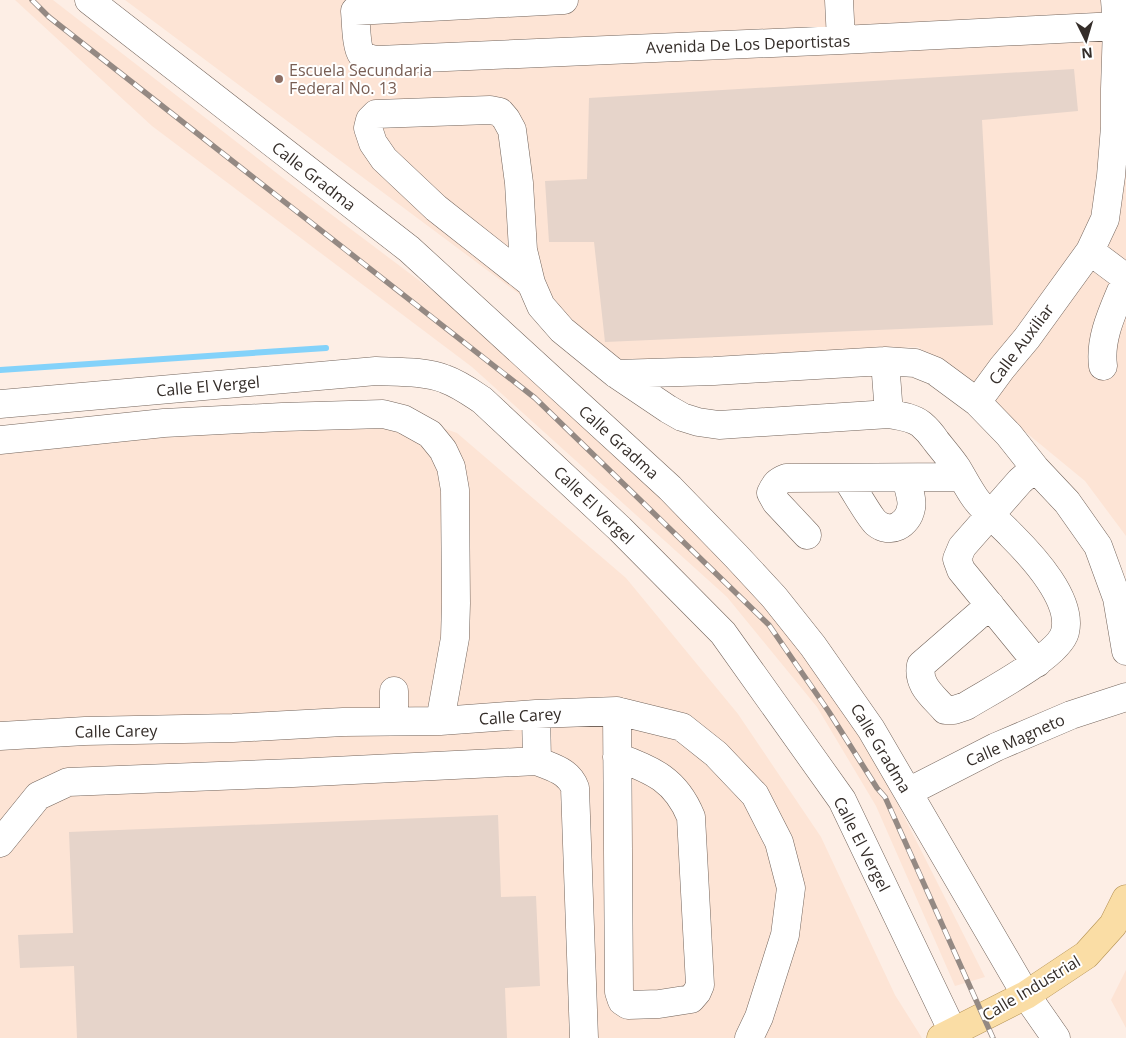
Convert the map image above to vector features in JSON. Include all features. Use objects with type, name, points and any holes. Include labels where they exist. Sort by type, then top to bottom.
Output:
[{"type":"main road","name":"Calle Industrial","points":[[947,1035],[1026,995],[1086,955],[1113,925],[1126,899]]},
{"type":"street","name":"Calle Gradma","points":[[88,0],[409,249],[670,488],[768,590],[813,646],[871,729],[1026,995],[1056,1038]]},
{"type":"street","points":[[354,5],[564,0]]},
{"type":"street","points":[[839,0],[841,40]]},
{"type":"street","name":"Avenida De Los Deportistas","points":[[354,5],[358,47],[361,54],[367,59],[378,60],[841,40],[1116,13]]},
{"type":"street","name":"Calle Auxiliar","points":[[977,402],[1090,251],[1105,219],[1120,89],[1116,13]]},
{"type":"street","points":[[531,283],[436,208],[384,159],[373,143],[368,128],[370,120],[376,114],[490,110],[500,112],[512,130],[519,183],[522,250],[531,283],[542,306],[562,330],[616,374],[682,417],[698,422],[719,424],[889,414],[910,418],[921,424],[956,467],[975,498],[989,515],[1012,535],[1046,575],[1062,602],[1066,620],[1065,632],[1061,642],[1037,663],[966,706],[954,710],[945,710],[923,684],[919,675],[920,665],[990,605]]},
{"type":"street","points":[[1090,251],[1126,279],[1102,346],[1104,366]]},
{"type":"street","points":[[885,361],[889,414]]},
{"type":"street","points":[[616,374],[714,371],[885,361],[915,364],[936,371],[977,402],[1009,435],[1035,468],[1068,502],[1098,546],[1117,598],[1126,651]]},
{"type":"street","name":"Calle El Vergel","points":[[0,404],[376,371],[436,376],[462,386],[482,400],[613,522],[723,633],[842,800],[947,1035]]},
{"type":"street","points":[[0,440],[23,436],[173,423],[383,414],[403,419],[430,434],[443,450],[451,467],[455,490],[456,603],[454,638],[440,721]]},
{"type":"street","points":[[1035,468],[1020,481],[989,515],[962,547],[957,559],[961,570],[1037,663]]},
{"type":"street","points":[[807,535],[776,502],[772,493],[774,486],[779,480],[786,478],[962,478]]},
{"type":"street","points":[[846,478],[876,523],[887,528],[896,528],[903,524],[912,507],[906,478]]},
{"type":"street","points":[[394,691],[394,721]]},
{"type":"street","name":"Calle Magneto","points":[[908,792],[996,747],[1071,715],[1126,697]]},
{"type":"street","points":[[617,711],[617,757],[619,992],[622,1001],[628,1005],[659,1004],[691,999],[700,985],[691,817],[685,802],[675,788],[647,768],[617,757]]},
{"type":"street","name":"Calle Carey","points":[[0,736],[86,731],[191,730],[342,722],[440,721],[536,714],[617,711],[682,727],[716,754],[755,795],[780,842],[791,888],[786,935],[758,1031]]},
{"type":"street","points":[[536,714],[537,761]]},
{"type":"street","points":[[0,843],[38,796],[68,782],[537,761],[566,774],[572,779],[575,788],[584,1038]]},
{"type":"shaded area","points":[[15,0],[53,0],[283,178],[453,306],[665,501],[768,610],[844,707],[886,781],[985,977],[955,986],[876,806],[817,707],[727,597],[472,367],[152,126]]},
{"type":"shaded area","points":[[125,0],[1126,0],[1126,536],[1085,481],[949,369],[918,347],[609,361]]},
{"type":"shaded area","points":[[374,404],[457,433],[626,578],[738,714],[821,837],[895,995],[922,1038],[0,1038],[0,429]]},
{"type":"shaded area","points":[[1126,970],[1126,1028],[1111,1000]]},
{"type":"building","points":[[1074,69],[1078,111],[982,120],[993,325],[605,342],[594,242],[549,242],[545,181],[587,179],[589,98]]},
{"type":"building","points":[[498,815],[501,897],[536,896],[540,986],[505,988],[507,1038],[77,1038],[74,966],[20,968],[18,935],[73,933],[69,832]]},
{"type":"waterway","points":[[0,370],[326,348]]},
{"type":"railway","points":[[32,0],[49,17],[535,398],[769,625],[829,712],[877,788],[885,797],[993,1038]]},
{"type":"place","name":"Escuela Secundaria Federal No. 13","points":[[279,79]]}]
